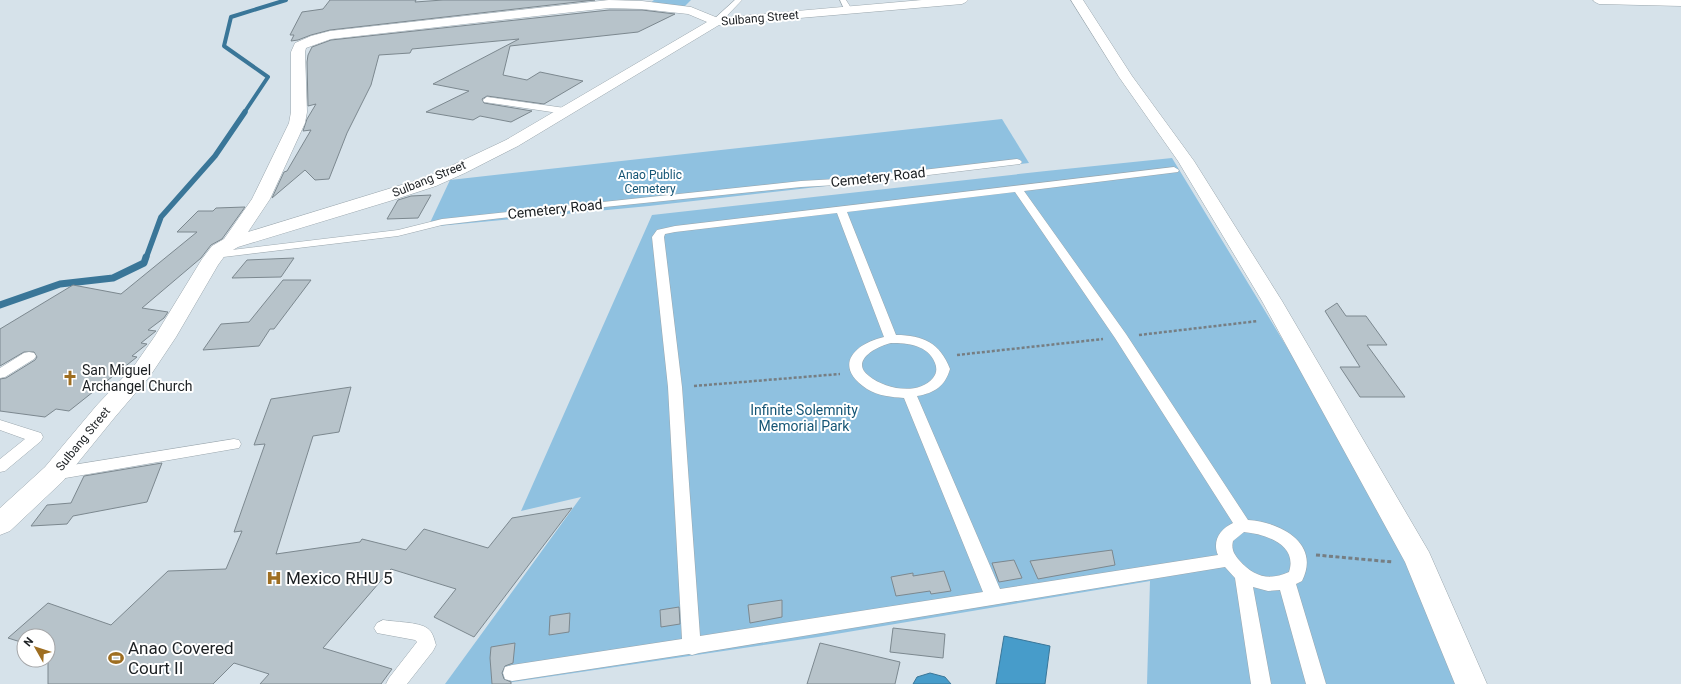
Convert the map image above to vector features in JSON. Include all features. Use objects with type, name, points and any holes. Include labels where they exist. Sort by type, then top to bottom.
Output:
[{"type":"street","name":"Sulbang Street","points":[[0,524],[54,474],[106,411],[142,371],[165,337],[215,255],[219,250],[231,243],[430,182],[512,143],[716,22],[846,5],[962,0]]},
{"type":"street","points":[[1077,0],[1126,77],[1190,167],[1272,301],[1419,560],[1471,684]]},
{"type":"street","points":[[1599,0],[1681,2]]},
{"type":"street","points":[[231,243],[261,199],[296,123],[299,112],[298,52],[300,46],[311,40],[330,35],[528,6],[594,5],[645,2],[691,11],[716,22]]},
{"type":"lane","points":[[716,22],[738,0]]},
{"type":"lane","points":[[487,100],[565,111]]},
{"type":"lane","name":"Cemetery Road","points":[[215,255],[398,233],[442,222],[487,216],[801,184],[854,181],[1017,162]]},
{"type":"lane","points":[[692,647],[675,387],[658,237],[661,232],[675,229],[1174,170]]},
{"type":"lane","points":[[1018,189],[1121,337],[1243,526]]},
{"type":"lane","points":[[841,210],[891,339]]},
{"type":"lane","points":[[891,339],[901,339],[922,343],[934,350],[939,357],[943,363],[943,374],[939,380],[923,391],[909,394],[887,393],[867,385],[858,373],[856,364],[865,348],[877,342],[891,339]]},
{"type":"lane","points":[[0,374],[29,356]]},
{"type":"lane","points":[[909,394],[994,596]]},
{"type":"lane","points":[[0,425],[36,437],[0,467]]},
{"type":"lane","points":[[54,474],[234,444]]},
{"type":"lane","points":[[1244,577],[1276,584],[1296,576],[1300,568],[1298,553],[1288,540],[1263,527],[1243,526],[1233,530],[1224,540],[1224,550],[1229,560],[1244,577],[1261,684]]},
{"type":"lane","points":[[512,673],[692,647],[994,596],[1229,560]]},
{"type":"lane","points":[[1286,580],[1316,684]]},
{"type":"lane","points":[[383,628],[420,633],[425,638],[427,645],[396,684]]},
{"type":"path","points":[[1254,314],[1262,327]]},
{"type":"path","points":[[939,357],[1258,321]]},
{"type":"path","points":[[675,387],[858,373]]},
{"type":"path","points":[[1298,553],[1386,562],[1396,560]]},
{"type":"green space","points":[[654,0],[691,0],[684,7],[648,5]]},
{"type":"green space","name":"Anao Public Cemetery","points":[[1002,119],[1029,163],[649,206],[428,227],[450,180]]},
{"type":"green space","name":"Infinite Solemnity Memorial Park","points":[[1172,158],[1406,543],[1462,684],[1147,684],[1150,581],[818,637],[500,684],[445,684],[581,497],[521,511],[652,215]]},
{"type":"shaded area","points":[[1004,636],[1050,646],[1045,684],[996,684]]},
{"type":"shaded area","points":[[930,673],[945,677],[951,684],[913,684],[917,677]]},
{"type":"building","points":[[330,0],[416,0],[415,2],[443,0],[595,0],[330,30],[291,41],[294,35],[290,35],[302,12],[323,9]]},
{"type":"building","points":[[609,10],[642,10],[675,14],[638,32],[510,46],[503,75],[527,80],[540,72],[583,81],[544,104],[487,96],[482,99],[484,103],[532,111],[511,122],[480,116],[473,120],[426,112],[469,91],[433,84],[519,39],[412,49],[410,53],[379,55],[371,85],[347,133],[329,179],[315,180],[305,170],[272,198],[284,172],[287,171],[311,130],[303,131],[307,119],[316,104],[308,106],[307,62],[308,55],[312,47],[331,40]]},
{"type":"building","points":[[431,195],[418,218],[387,219],[398,200],[411,196]]},
{"type":"building","points":[[245,207],[222,239],[211,245],[201,258],[142,308],[168,312],[164,318],[148,330],[156,331],[141,343],[147,344],[132,356],[137,357],[69,411],[56,409],[45,417],[0,411],[0,379],[6,378],[35,360],[37,357],[34,352],[24,352],[0,366],[0,329],[73,285],[121,294],[197,232],[177,232],[198,211],[213,211],[216,208]]},
{"type":"building","points":[[294,258],[281,277],[232,278],[247,260]]},
{"type":"building","points":[[283,280],[311,280],[274,329],[270,329],[259,346],[203,350],[221,324],[249,322]]},
{"type":"building","points":[[1337,303],[1346,316],[1366,316],[1387,345],[1367,345],[1405,397],[1360,397],[1340,367],[1360,367],[1325,311]]},
{"type":"building","points":[[351,387],[339,432],[313,436],[276,554],[360,542],[362,539],[406,550],[424,529],[488,548],[512,518],[572,508],[474,637],[434,617],[456,589],[391,569],[323,648],[392,669],[381,684],[260,684],[269,674],[234,663],[213,684],[48,684],[48,668],[56,668],[56,628],[19,628],[48,603],[111,625],[168,571],[226,569],[242,531],[234,532],[265,444],[254,445],[271,399]]},
{"type":"building","points":[[162,463],[147,502],[73,516],[67,524],[31,526],[47,505],[71,503],[84,476]]},
{"type":"building","points":[[1112,550],[1115,565],[1038,579],[1030,561]]},
{"type":"building","points":[[1014,560],[1022,578],[999,582],[992,563]]},
{"type":"building","points":[[944,571],[951,591],[931,594],[930,591],[896,596],[891,577],[913,573],[913,576]]},
{"type":"building","points":[[782,600],[782,617],[750,623],[748,605]]},
{"type":"building","points":[[679,607],[680,624],[661,627],[660,610]]},
{"type":"building","points":[[570,613],[569,632],[549,635],[550,616]]},
{"type":"building","points":[[893,628],[945,634],[943,658],[890,652]]},
{"type":"building","points":[[16,631],[16,640],[8,638]]},
{"type":"building","points":[[515,643],[513,663],[505,666],[502,673],[504,679],[511,682],[511,684],[492,684],[490,658],[491,647]]},
{"type":"building","points":[[820,643],[900,662],[895,684],[807,684]]},
{"type":"waterway","points":[[244,113],[268,77],[224,46],[231,17],[286,0]]},
{"type":"waterway","points":[[146,258],[161,217],[215,156],[245,112]]},
{"type":"waterway","points":[[0,305],[60,284],[113,278],[144,263],[146,257]]},
{"type":"place","name":"San Miguel Archangel Church","points":[[70,378]]},
{"type":"place","name":"Mexico RHU 5","points":[[274,578]]},
{"type":"place","name":"Anao Covered Court II","points":[[116,658]]}]
